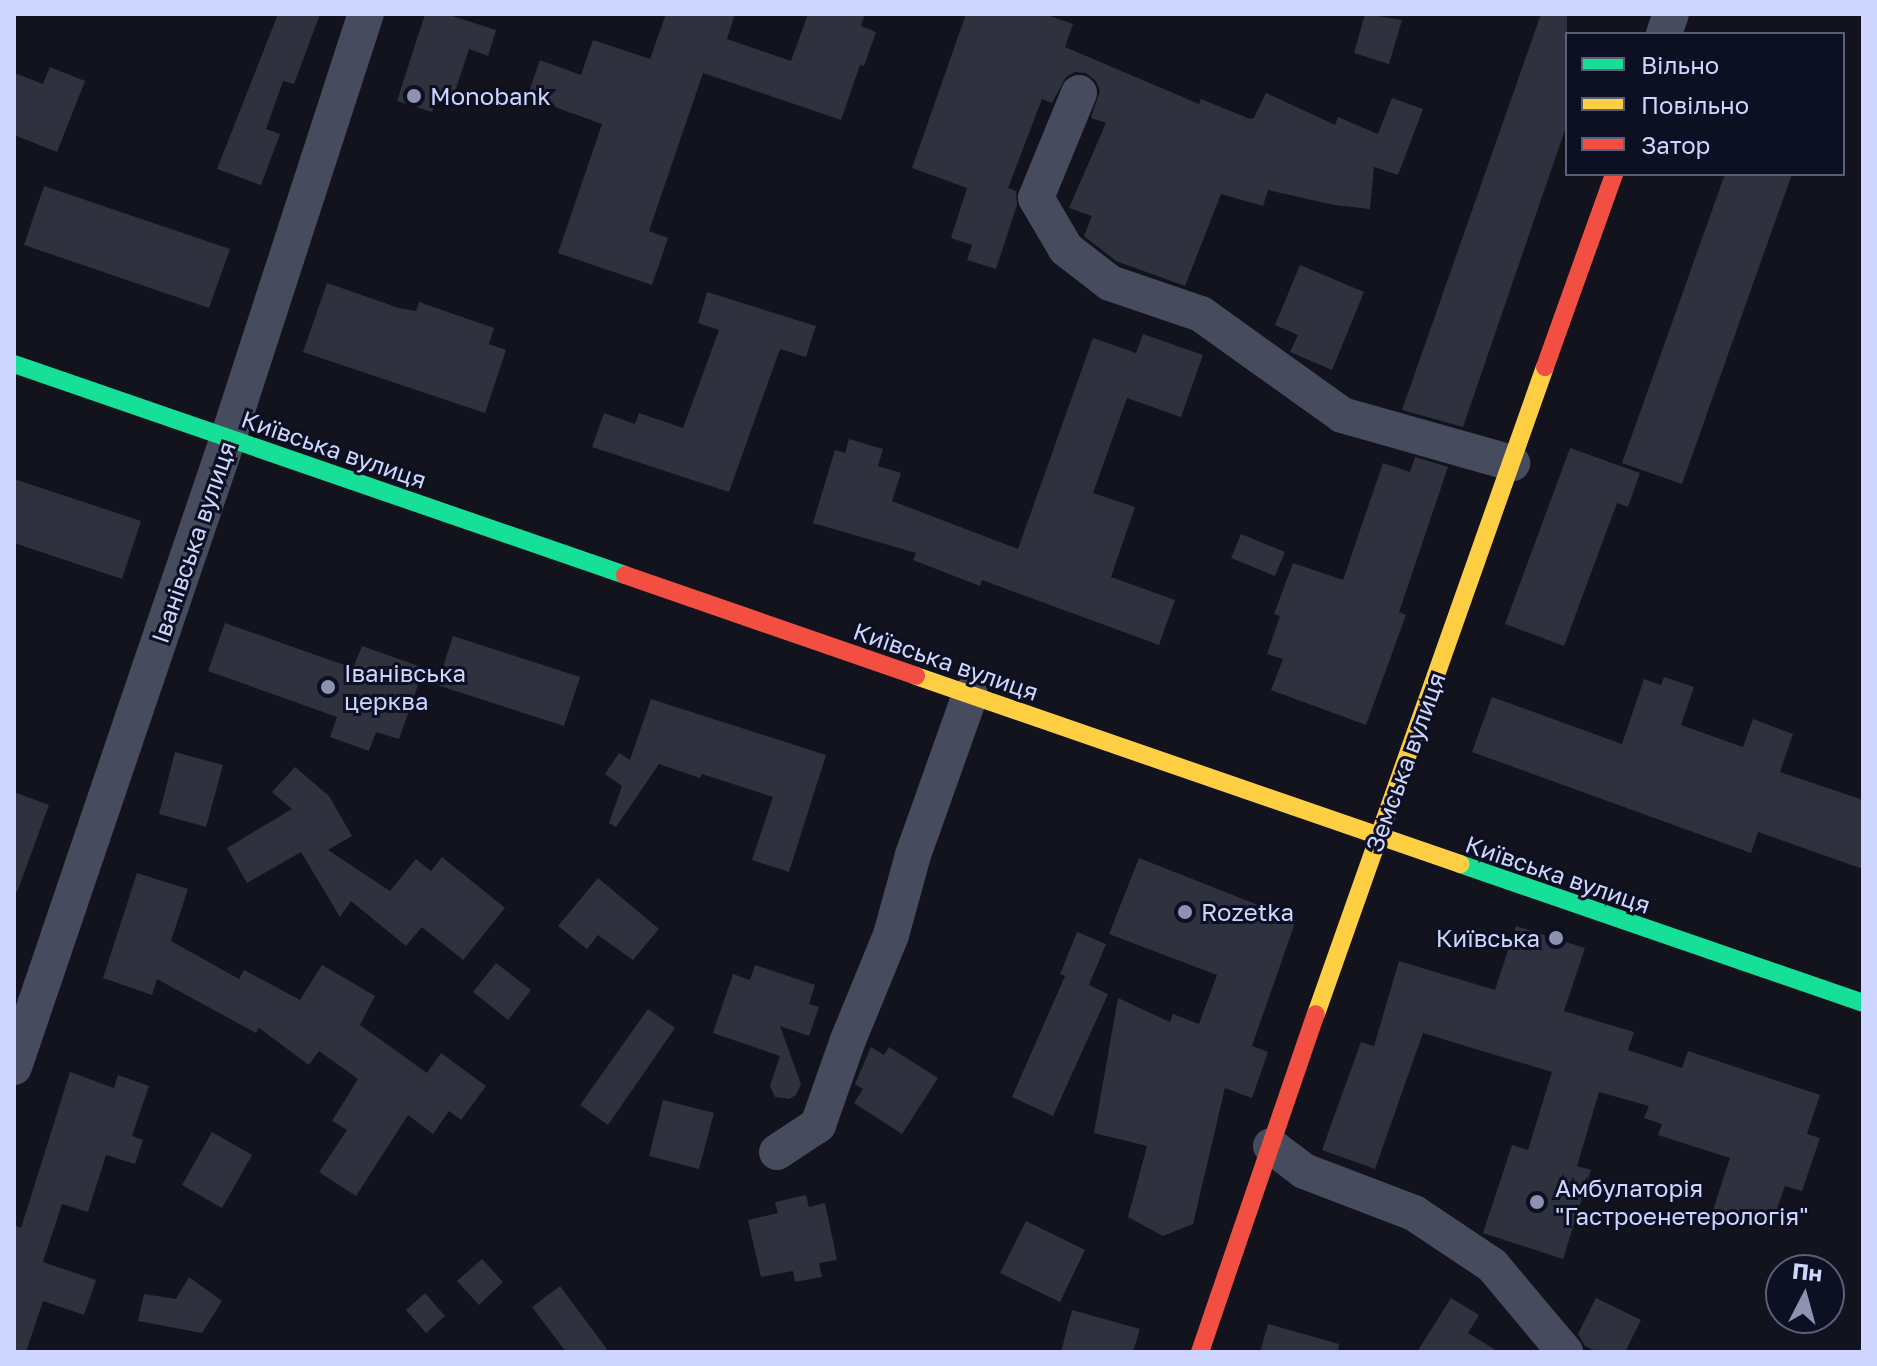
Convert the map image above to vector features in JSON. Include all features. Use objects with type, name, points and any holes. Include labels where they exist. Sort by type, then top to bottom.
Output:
[{"type":"main road","name":"Земська вулиця","points":[[1200,1352],[1613,176]]},
{"type":"main road","name":"Київська вулиця","points":[[14,364],[1863,1003]]},
{"type":"street","name":"Іванівська вулиця","points":[[14,1067],[228,438],[366,14]]},
{"type":"street","points":[[1079,93],[1036,198],[1066,249],[1110,283],[1201,314],[1342,415],[1512,463]]},
{"type":"street","points":[[777,1152],[818,1125],[848,1040],[891,935],[913,855],[970,695]]},
{"type":"street","points":[[1271,1146],[1304,1171],[1414,1213],[1492,1265],[1565,1352]]},
{"type":"building","points":[[278,14],[320,14],[294,84],[283,81],[266,129],[280,134],[261,185],[217,169]]},
{"type":"building","points":[[425,14],[446,14],[496,30],[488,56],[469,49],[451,104],[436,99],[432,112],[397,101]]},
{"type":"building","points":[[666,14],[735,14],[727,39],[791,61],[808,14],[865,14],[861,26],[876,32],[864,66],[860,65],[841,120],[703,73],[649,231],[668,238],[652,285],[558,253],[602,124],[527,97],[540,60],[581,75],[593,40],[650,59]]},
{"type":"building","points":[[966,14],[1044,14],[1073,24],[1065,47],[1199,104],[1201,99],[1250,119],[1254,118],[1266,93],[1335,125],[1338,117],[1378,134],[1392,98],[1423,109],[1398,175],[1374,167],[1370,209],[1334,205],[1268,190],[1263,206],[1221,194],[1185,286],[1116,261],[1084,236],[1092,216],[1069,208],[1106,123],[1091,118],[1100,91],[1096,81],[1086,73],[1075,72],[1066,77],[1052,103],[1042,99],[1008,188],[1016,191],[1017,205],[996,269],[967,260],[972,245],[951,238],[967,188],[912,168]]},
{"type":"building","points":[[1365,14],[1402,20],[1389,64],[1354,53]]},
{"type":"building","points":[[1541,14],[1567,14],[1565,130],[1463,427],[1402,410]]},
{"type":"building","points":[[50,67],[85,81],[57,152],[14,135],[14,73],[43,84]]},
{"type":"building","points":[[1724,176],[1791,176],[1682,484],[1622,463]]},
{"type":"building","points":[[44,186],[230,249],[209,308],[24,245]]},
{"type":"building","points":[[1300,265],[1364,292],[1332,370],[1290,352],[1298,335],[1275,325]]},
{"type":"building","points":[[327,283],[399,308],[416,311],[419,302],[494,328],[489,344],[506,350],[485,413],[303,352]]},
{"type":"building","points":[[707,292],[816,326],[806,357],[780,349],[729,492],[592,447],[604,413],[635,424],[639,413],[683,428],[719,330],[698,323]]},
{"type":"building","points":[[1143,334],[1203,355],[1181,417],[1127,398],[1093,493],[1135,507],[1111,577],[1175,600],[1159,645],[982,580],[980,586],[913,560],[916,553],[813,523],[835,450],[845,453],[849,439],[883,449],[878,466],[901,473],[892,501],[1018,549],[1093,338],[1136,353]]},
{"type":"building","points":[[1570,448],[1640,473],[1628,507],[1617,503],[1564,646],[1505,624]]},
{"type":"building","points":[[1415,457],[1448,467],[1399,612],[1406,615],[1366,725],[1271,690],[1283,659],[1267,654],[1280,616],[1274,614],[1293,563],[1343,580],[1383,463],[1410,472]]},
{"type":"building","points":[[14,479],[141,521],[122,579],[14,543]]},
{"type":"building","points":[[1241,534],[1285,552],[1275,576],[1231,558]]},
{"type":"building","name":"Іванівська церква","points":[[225,623],[353,668],[362,646],[424,668],[399,739],[376,732],[369,751],[330,737],[337,717],[208,671]]},
{"type":"building","points":[[453,636],[580,677],[564,726],[437,685]]},
{"type":"building","points":[[1664,677],[1694,687],[1681,725],[1743,747],[1753,719],[1793,734],[1780,772],[1863,800],[1863,869],[1758,832],[1751,853],[1472,752],[1492,697],[1622,744],[1644,679],[1661,685]]},
{"type":"building","points":[[651,699],[826,755],[789,872],[752,860],[773,797],[702,774],[700,778],[659,764],[616,827],[609,823],[622,786],[605,774],[619,753],[630,760]]},
{"type":"building","points":[[175,752],[223,765],[206,827],[159,814]]},
{"type":"building","points":[[295,767],[329,796],[352,836],[328,850],[390,891],[416,859],[431,871],[442,857],[505,908],[463,960],[422,927],[406,946],[351,901],[340,917],[301,852],[247,883],[227,848],[292,809],[272,792]]},
{"type":"building","points":[[14,792],[49,805],[17,892],[14,891]]},
{"type":"building","points":[[1139,858],[1296,920],[1252,1046],[1268,1052],[1252,1098],[1225,1088],[1193,1224],[1163,1236],[1128,1217],[1147,1146],[1094,1133],[1118,998],[1170,1022],[1173,1014],[1199,1024],[1217,975],[1109,934]]},
{"type":"building","points":[[137,873],[188,889],[171,941],[239,979],[244,970],[300,1000],[322,965],[375,996],[360,1025],[427,1073],[441,1053],[486,1086],[461,1120],[449,1111],[433,1134],[408,1115],[356,1196],[319,1172],[347,1130],[332,1121],[358,1079],[319,1051],[309,1065],[259,1028],[256,1033],[157,979],[152,995],[103,978]]},
{"type":"building","points":[[598,878],[659,929],[633,960],[598,935],[587,949],[558,926]]},
{"type":"building","points":[[1516,926],[1585,948],[1564,1011],[1634,1032],[1628,1050],[1682,1068],[1688,1051],[1820,1095],[1807,1134],[1820,1138],[1802,1191],[1785,1186],[1770,1229],[1713,1210],[1730,1158],[1658,1135],[1662,1124],[1644,1118],[1649,1106],[1599,1092],[1577,1166],[1591,1170],[1563,1259],[1483,1233],[1512,1145],[1528,1150],[1552,1072],[1423,1033],[1375,1169],[1322,1150],[1361,1042],[1374,1046],[1399,961],[1495,990]]},
{"type":"building","points":[[1077,932],[1106,944],[1089,985],[1108,994],[1053,1116],[1012,1097],[1065,976],[1060,974]]},
{"type":"building","points":[[496,963],[531,990],[508,1020],[473,992]]},
{"type":"building","points":[[755,965],[815,985],[809,1004],[819,1007],[809,1036],[780,1026],[801,1084],[796,1095],[789,1099],[775,1097],[770,1086],[780,1056],[713,1033],[733,974],[750,980]]},
{"type":"building","points":[[648,1009],[675,1028],[608,1125],[580,1105]]},
{"type":"building","points":[[871,1047],[884,1055],[889,1047],[938,1078],[902,1134],[854,1103],[863,1089],[855,1084]]},
{"type":"building","points":[[70,1072],[114,1088],[118,1075],[149,1086],[132,1136],[143,1140],[135,1164],[106,1155],[88,1212],[62,1204],[43,1262],[96,1280],[84,1315],[43,1301],[26,1352],[14,1352],[14,1225],[21,1228]]},
{"type":"building","points":[[663,1100],[714,1113],[699,1169],[649,1156]]},
{"type":"building","points":[[212,1132],[252,1155],[222,1208],[182,1185]]},
{"type":"building","points":[[806,1195],[809,1207],[825,1203],[837,1260],[819,1263],[822,1277],[795,1282],[793,1271],[761,1277],[748,1220],[778,1213],[775,1202]]},
{"type":"building","points":[[1026,1221],[1085,1250],[1060,1302],[1000,1273]]},
{"type":"building","points":[[482,1259],[503,1282],[479,1305],[457,1281]]},
{"type":"building","points":[[189,1277],[222,1301],[202,1333],[138,1321],[144,1294],[176,1299]]},
{"type":"building","points":[[560,1286],[609,1352],[566,1352],[532,1307]]},
{"type":"building","points":[[425,1293],[445,1316],[426,1333],[406,1310]]},
{"type":"building","points":[[1451,1298],[1479,1315],[1468,1333],[1499,1352],[1417,1352]]},
{"type":"building","points":[[1596,1298],[1641,1320],[1625,1352],[1597,1352],[1585,1346],[1578,1334]]},
{"type":"building","points":[[1072,1310],[1140,1329],[1133,1352],[1061,1352]]},
{"type":"building","points":[[1268,1324],[1339,1344],[1338,1352],[1260,1352]]},
{"type":"traffic: fast","points":[[14,364],[625,575]]},
{"type":"traffic: fast","points":[[1460,864],[1863,1003]]},
{"type":"traffic: slow","points":[[1316,1014],[1545,367]]},
{"type":"traffic: slow","points":[[916,676],[1460,864]]},
{"type":"traffic: jam","points":[[1545,367],[1613,176]]},
{"type":"traffic: jam","points":[[625,575],[916,676]]},
{"type":"traffic: jam","points":[[1200,1352],[1316,1014]]},
{"type":"place","name":"Monobank","points":[[414,96]]},
{"type":"place","name":"Іванівська церква","points":[[328,687]]},
{"type":"place","name":"Rozetka","points":[[1185,912]]},
{"type":"place","name":"Київська","points":[[1556,938]]},
{"type":"place","name":"Амбулаторія \"Гастроенетерологія\"","points":[[1537,1202]]}]
